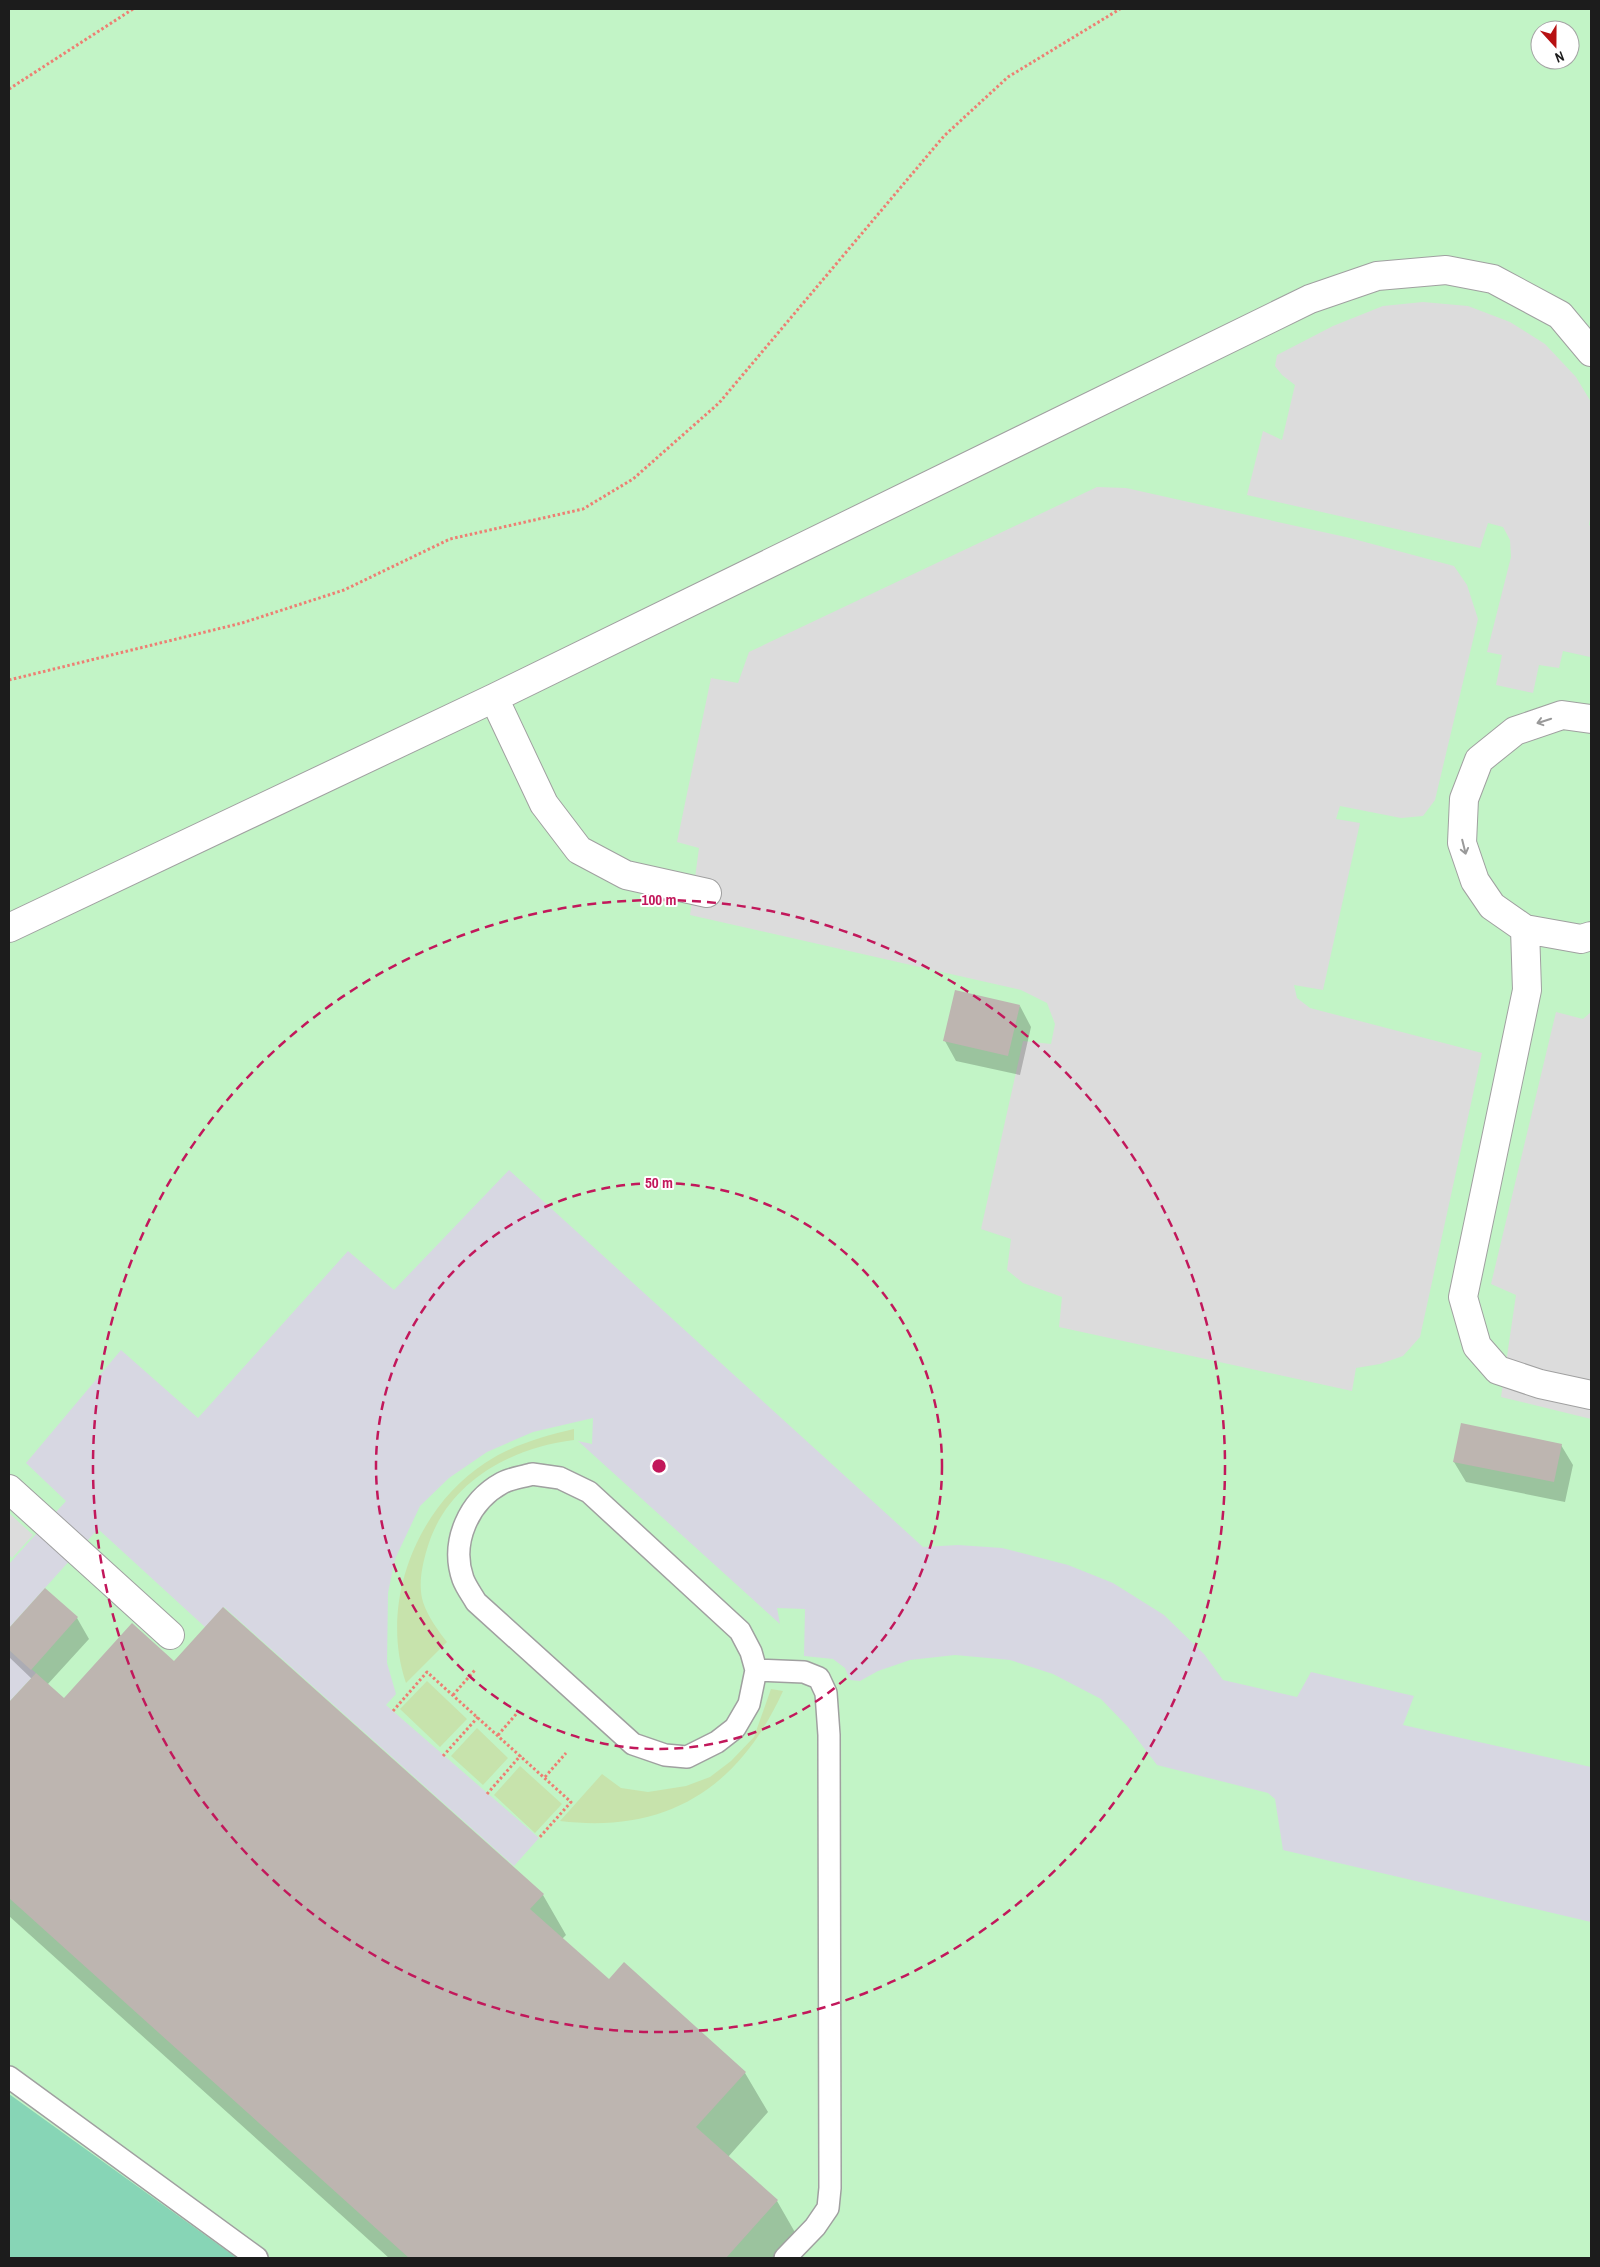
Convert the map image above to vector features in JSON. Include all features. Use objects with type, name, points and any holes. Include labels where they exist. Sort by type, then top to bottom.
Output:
[{"type":"street","points":[[9,928],[494,698],[1310,299],[1377,276],[1446,270],[1493,278],[1560,315],[1591,352]]},
{"type":"street","points":[[494,698],[544,804],[579,850],[626,875],[707,893]]},
{"type":"street","points":[[1591,719],[1562,715],[1515,731],[1479,760],[1464,799],[1462,842],[1475,881],[1492,906],[1525,929],[1581,939],[1591,936]]},
{"type":"street","points":[[1525,929],[1527,990],[1463,1297],[1477,1346],[1498,1370],[1540,1384],[1591,1395]]},
{"type":"street","points":[[9,1489],[170,1635]]},
{"type":"lane","points":[[532,1474],[560,1478],[589,1492],[740,1630],[751,1652],[756,1670],[748,1704],[735,1728],[717,1742],[687,1757],[665,1755],[633,1744],[476,1602],[463,1579],[459,1556],[461,1532],[477,1503],[503,1482],[532,1474]]},
{"type":"lane","points":[[756,1670],[804,1672],[819,1678],[826,1693],[829,1735],[830,2188],[828,2208],[815,2227],[785,2258]]},
{"type":"lane","points":[[9,2077],[257,2258]]},
{"type":"path","points":[[9,88],[133,9]]},
{"type":"path","points":[[9,680],[242,623],[344,590],[450,539],[583,508],[633,479],[719,403],[944,136],[1008,77],[1120,9]]},
{"type":"path","points":[[453,1695],[475,1670]]},
{"type":"path","points":[[393,1711],[428,1672],[572,1802],[539,1838]]},
{"type":"path","points":[[498,1735],[518,1712]]},
{"type":"path","points":[[444,1756],[478,1717]]},
{"type":"path","points":[[545,1777],[566,1753]]},
{"type":"path","points":[[487,1794],[521,1755]]},
{"type":"green space","points":[[9,9],[1591,9],[1591,2258],[9,2258]]},
{"type":"green space","points":[[574,1429],[574,1440],[526,1451],[483,1473],[449,1505],[436,1526],[427,1549],[421,1582],[425,1607],[433,1623],[447,1642],[406,1683],[399,1653],[397,1622],[401,1591],[410,1560],[423,1532],[440,1505],[461,1482],[495,1457],[528,1442]]},
{"type":"green space","points":[[427,1681],[467,1719],[440,1747],[400,1709]]},
{"type":"green space","points":[[771,1689],[783,1691],[765,1725],[745,1754],[721,1778],[695,1797],[666,1811],[634,1820],[598,1823],[560,1821],[602,1774],[621,1788],[648,1792],[686,1786],[710,1777],[731,1761],[754,1737]]},
{"type":"green space","points":[[477,1728],[508,1758],[483,1785],[451,1756]]},
{"type":"green space","points":[[520,1766],[562,1804],[535,1833],[494,1795]]},
{"type":"green space","points":[[9,2094],[237,2258],[9,2258]]},
{"type":"shaded area","points":[[1423,302],[1468,306],[1510,322],[1545,344],[1576,377],[1591,402],[1591,514],[1589,525],[1591,526],[1590,657],[1563,651],[1559,668],[1539,665],[1533,693],[1496,685],[1502,655],[1487,652],[1511,557],[1510,540],[1503,527],[1488,523],[1480,548],[1247,495],[1263,431],[1282,440],[1295,385],[1282,375],[1275,366],[1277,355],[1333,326],[1383,306]]},
{"type":"shaded area","points":[[1097,487],[1126,488],[1350,538],[1454,566],[1467,585],[1478,619],[1435,800],[1423,816],[1401,818],[1340,806],[1336,819],[1360,823],[1323,990],[1294,985],[1297,998],[1310,1008],[1482,1053],[1420,1337],[1403,1356],[1380,1364],[1356,1368],[1352,1391],[1059,1327],[1062,1297],[1023,1283],[1007,1270],[1011,1239],[981,1229],[1023,1041],[1051,1044],[1055,1024],[1047,1003],[1021,990],[690,915],[699,848],[677,842],[711,678],[738,683],[749,652]]},
{"type":"shaded area","points":[[1556,1012],[1583,1019],[1591,1012],[1591,1419],[1501,1397],[1516,1295],[1491,1284]]},
{"type":"shaded area","points":[[509,1170],[923,1547],[958,1545],[1002,1548],[1068,1565],[1113,1583],[1164,1615],[1204,1654],[1223,1680],[1297,1697],[1311,1672],[1414,1696],[1403,1725],[1591,1767],[1591,1922],[1283,1850],[1275,1799],[1268,1793],[1157,1765],[1128,1727],[1101,1699],[1053,1674],[1010,1660],[955,1655],[910,1660],[878,1671],[860,1681],[850,1680],[845,1668],[833,1659],[804,1656],[805,1609],[777,1608],[780,1624],[578,1441],[592,1444],[593,1418],[533,1432],[487,1452],[449,1478],[420,1506],[395,1559],[388,1593],[387,1663],[396,1694],[386,1705],[539,1838],[514,1866],[224,1607],[205,1627],[98,1529],[9,1628],[9,1564],[66,1501],[26,1463],[121,1350],[198,1418],[348,1251],[394,1290]]},
{"type":"shaded area","points":[[9,1513],[33,1535],[12,1558],[9,1555]]},
{"type":"shaded area","points":[[9,1650],[36,1673],[9,1702]]},
{"type":"building","points":[[955,990],[1020,1005],[1008,1056],[943,1041]]},
{"type":"building","points":[[1461,1423],[1562,1444],[1554,1482],[1453,1462]]},
{"type":"building","points":[[45,1588],[78,1617],[31,1670],[9,1650],[9,1628]]},
{"type":"building","points":[[223,1607],[544,1894],[530,1909],[609,1979],[624,1962],[746,2072],[696,2127],[778,2200],[726,2258],[409,2258],[9,1898],[9,1702],[36,1673],[64,1698],[132,1623],[174,1661]]}]
